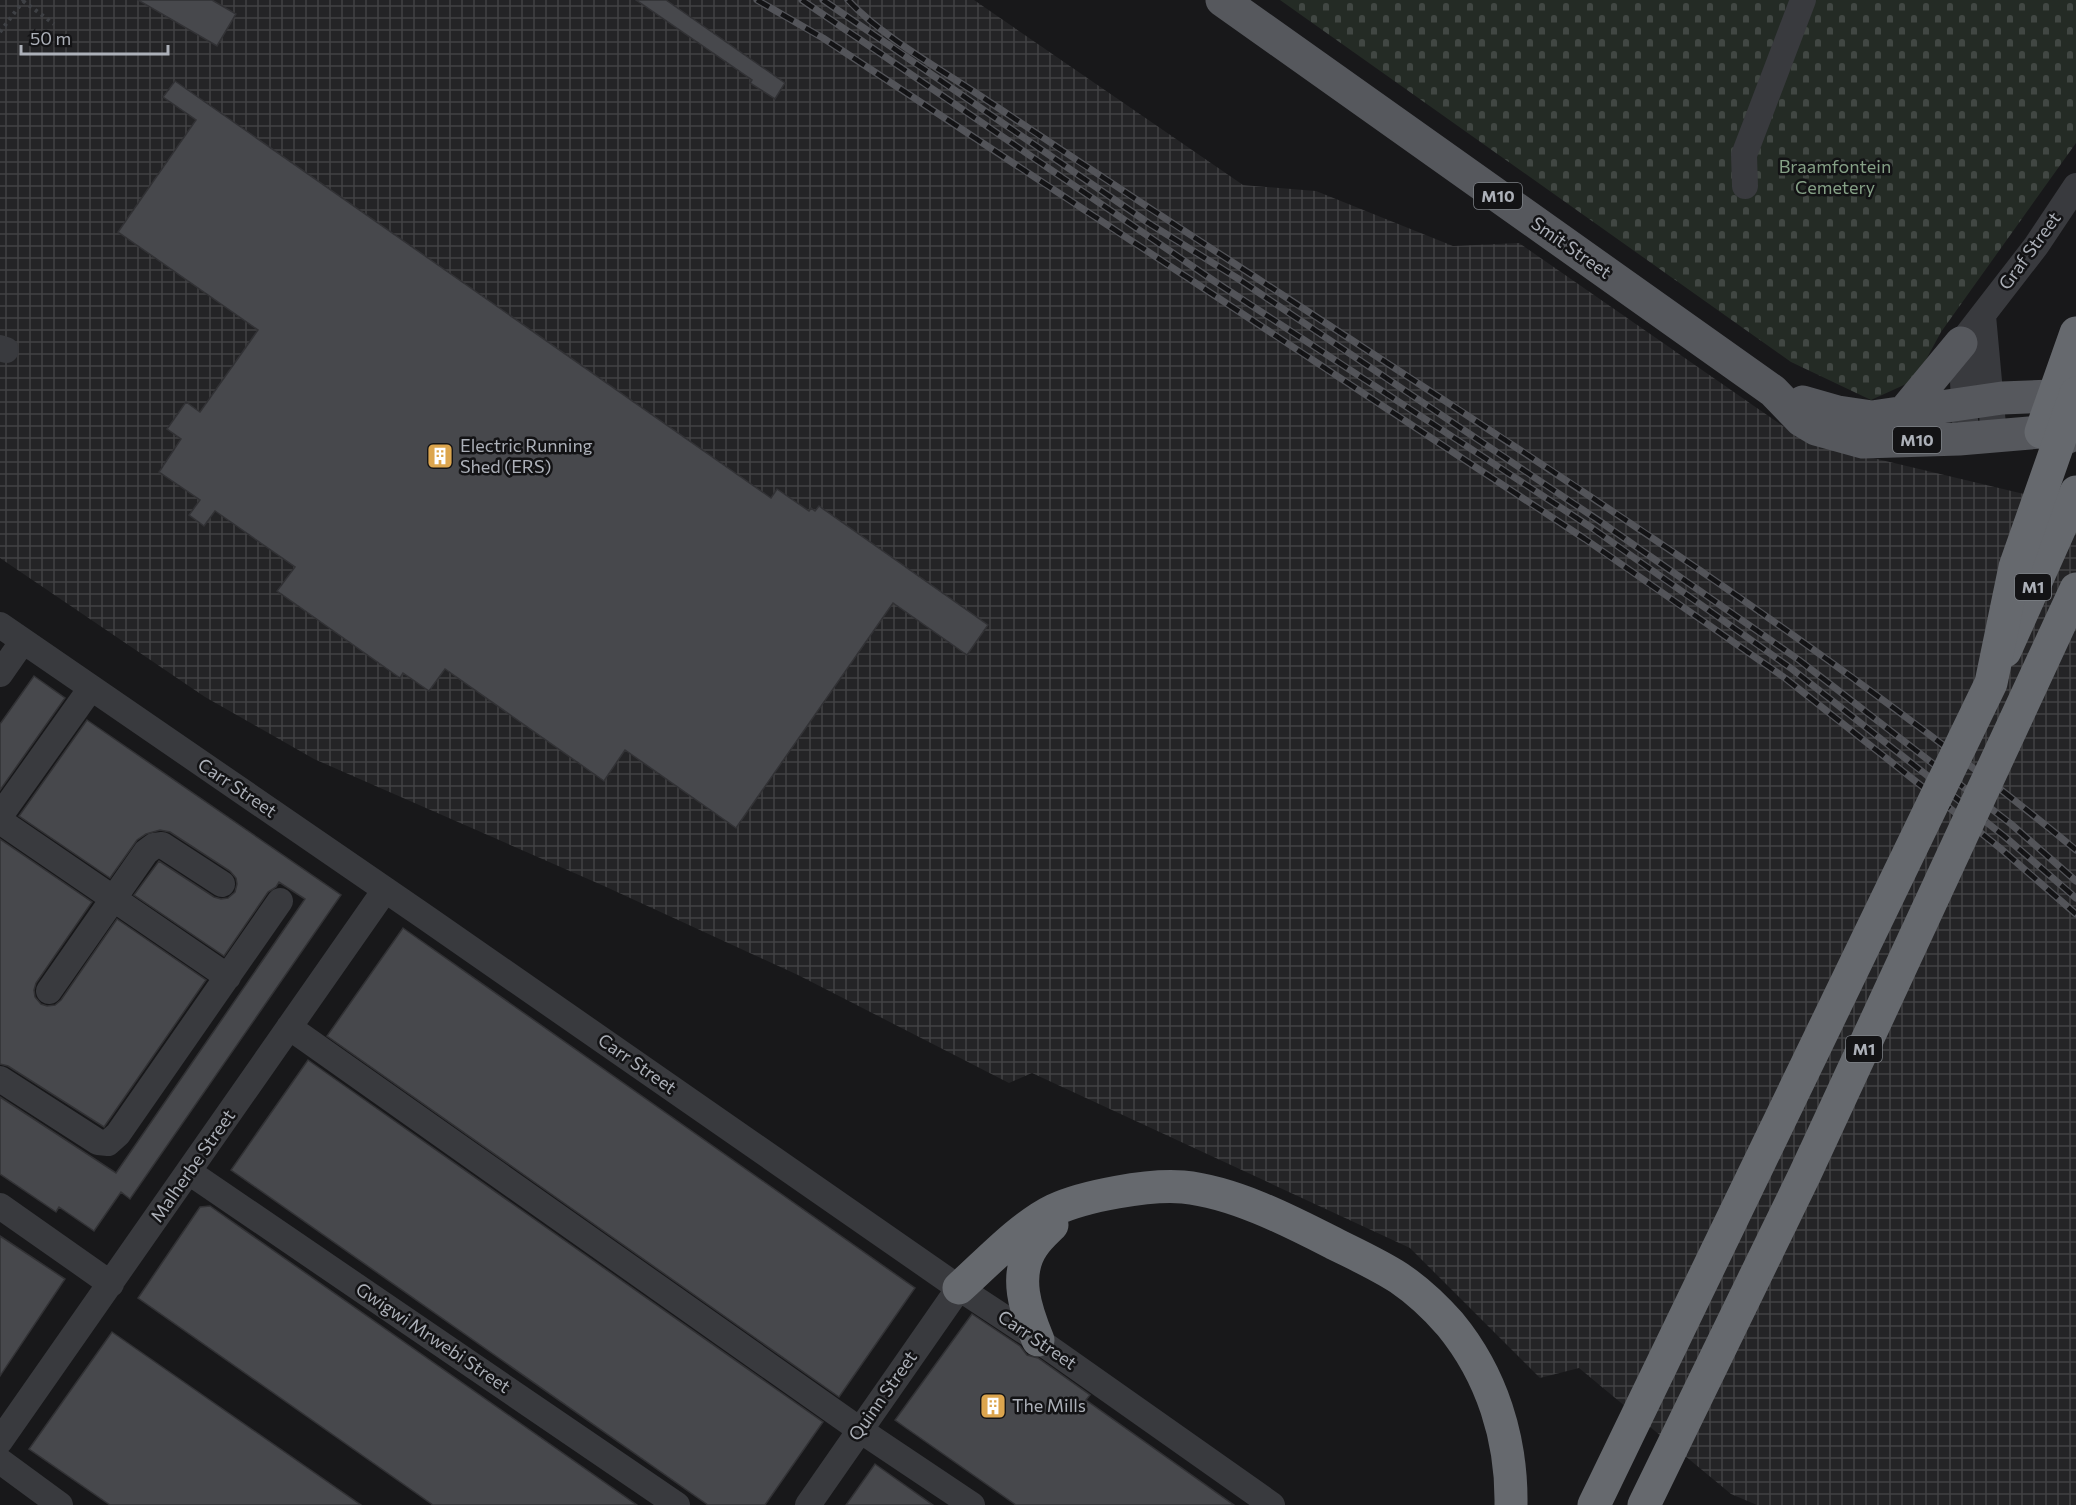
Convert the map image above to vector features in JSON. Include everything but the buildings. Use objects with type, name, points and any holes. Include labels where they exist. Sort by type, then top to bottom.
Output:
[{"type":"highway","points":[[1991,683],[2015,567],[2068,397],[2076,333]]},
{"type":"highway","points":[[2041,432],[2068,397]]},
{"type":"highway","name":"M1","points":[[1594,1505],[1991,683],[2076,492]]},
{"type":"highway","name":"M1","points":[[1644,1505],[1805,1174],[2076,589]]},
{"type":"highway","points":[[959,1288],[1035,1222],[1054,1210],[1071,1204],[1101,1196],[1146,1189],[1182,1187],[1237,1200],[1285,1219],[1370,1261],[1425,1298],[1450,1324],[1484,1377],[1494,1400],[1509,1452],[1511,1505]]},
{"type":"highway","points":[[1038,1340],[1025,1307],[1023,1269],[1033,1245],[1071,1204]]},
{"type":"main road","name":"Smit Street","points":[[1222,0],[1773,391],[1800,420],[1816,429],[1863,442],[2041,432],[2076,439]]},
{"type":"main road","points":[[1903,413],[1961,343]]},
{"type":"main road","name":"Smit Street","points":[[1773,391],[1838,412],[1872,417],[1977,402],[2068,397]]},
{"type":"street","points":[[1745,186],[1744,155],[1803,0]]},
{"type":"street","name":"Graf Street","points":[[1961,343],[2036,246],[2076,186]]},
{"type":"street","points":[[1980,437],[1977,402],[1983,316]]},
{"type":"street","points":[[1961,343],[1977,402]]},
{"type":"street","name":"Carr Street","points":[[0,625],[12,656],[91,688],[959,1288],[1038,1340],[1272,1505]]},
{"type":"street","points":[[0,816],[91,688]]},
{"type":"street","points":[[0,821],[228,977]]},
{"type":"street","points":[[49,991],[112,898],[146,852],[154,846],[162,845],[222,884]]},
{"type":"street","name":"Malherbe Street","points":[[0,1441],[385,890]]},
{"type":"street","points":[[0,1079],[98,1142],[108,1143],[118,1134],[280,901]]},
{"type":"street","points":[[289,1027],[860,1430],[972,1505]]},
{"type":"street","name":"Gwigwi Mrwebi Street","points":[[189,1172],[677,1505]]},
{"type":"street","points":[[0,1206],[111,1284]]},
{"type":"street","name":"Quinn Street","points":[[808,1505],[959,1288]]},
{"type":"street","points":[[0,1461],[60,1505]]},
{"type":"path","points":[[0,32],[23,0],[54,24]]},
{"type":"shaded area","points":[[0,0],[974,0],[1243,185],[1316,191],[1453,246],[1519,243],[1806,442],[2024,494],[2076,491],[2076,1505],[1757,1505],[1731,1494],[1579,1368],[1540,1378],[1410,1248],[1032,1073],[1009,1083],[798,975],[604,886],[314,759],[205,697],[0,558]]},
{"type":"green space","name":"Braamfontein Cemetery","points":[[1280,0],[2076,0],[2076,143],[1941,332],[1915,380],[1871,400],[1791,362]]},
{"type":"railway","points":[[757,0],[823,38],[1585,539],[1785,678],[2000,848],[2076,914]]},
{"type":"railway","points":[[802,0],[1214,281],[1592,528],[1792,669],[2004,836],[2076,898]]},
{"type":"railway","points":[[823,0],[1150,224],[1237,278],[1598,520],[1799,660],[2011,824],[2076,881]]},
{"type":"railway","points":[[848,0],[877,26],[912,52],[1551,470],[1766,616],[1975,769],[2076,850]]},
{"type":"place","name":"Electric Running Shed (ERS)","points":[[440,456]]},
{"type":"place","name":"The Mills","points":[[993,1406]]}]
